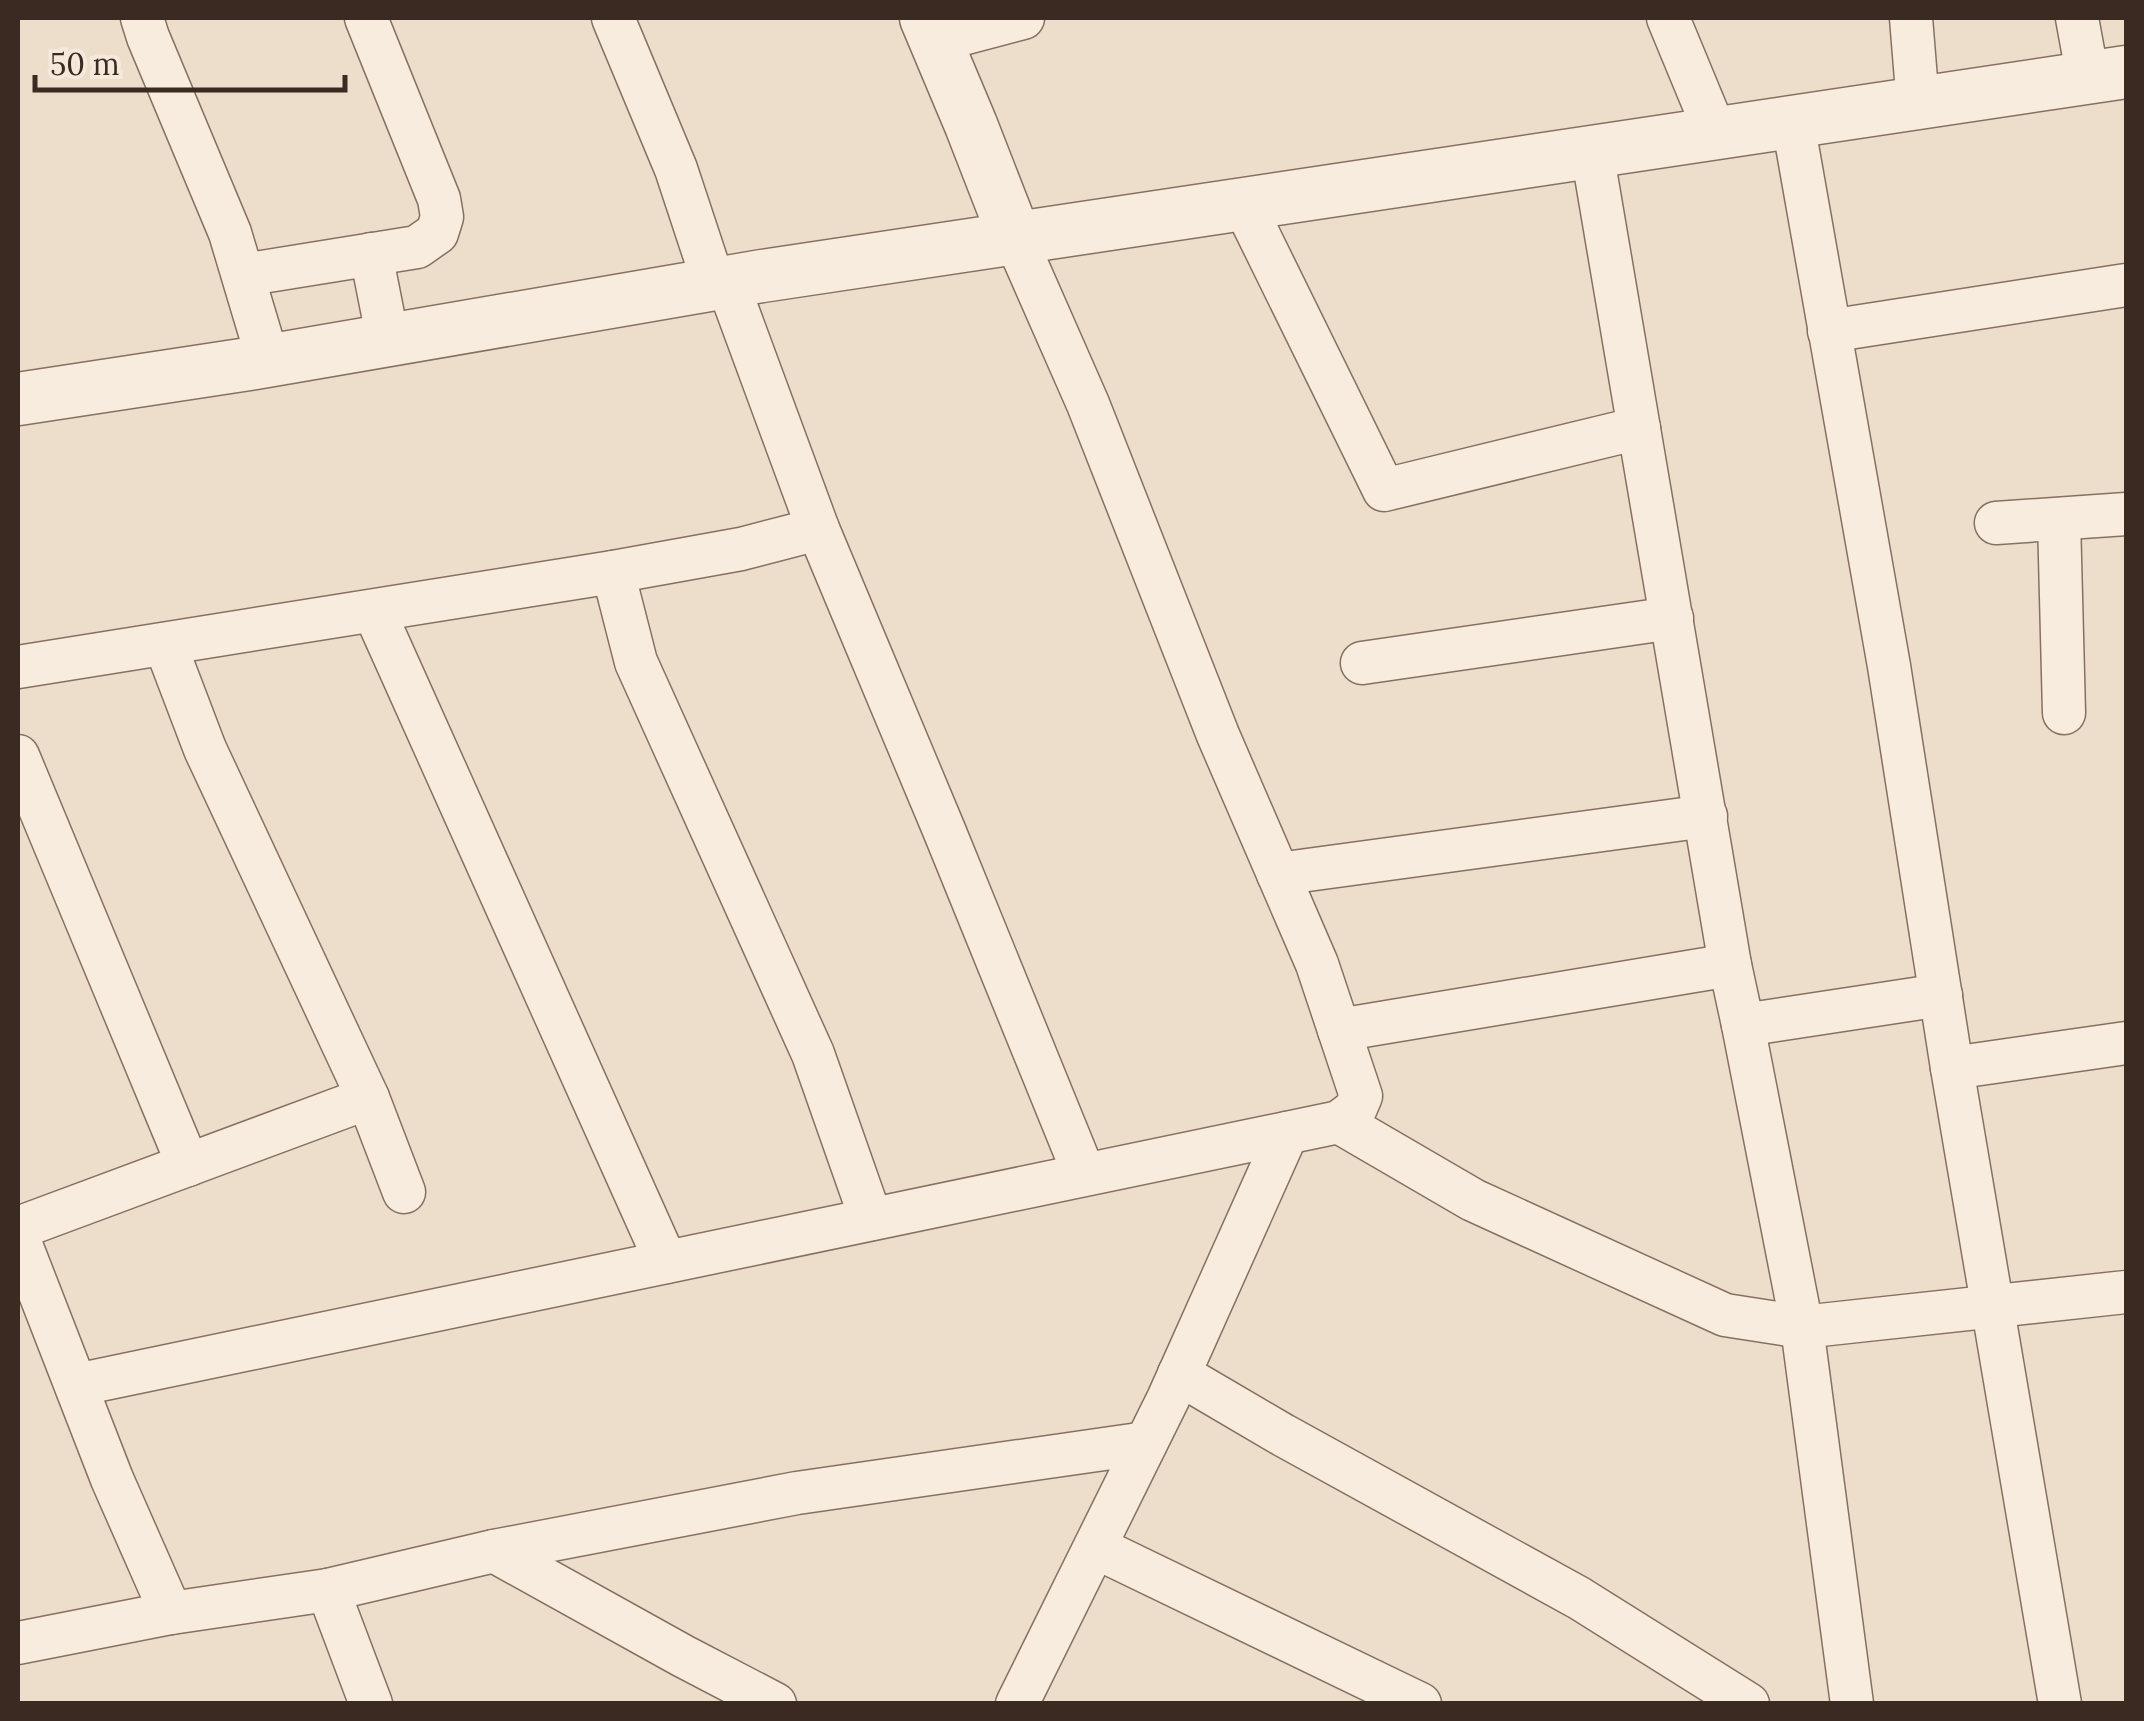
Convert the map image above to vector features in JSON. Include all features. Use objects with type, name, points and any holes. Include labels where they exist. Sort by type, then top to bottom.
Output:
[{"type":"street","points":[[142,18],[230,233],[268,360]]},
{"type":"street","points":[[243,275],[417,247],[438,234],[442,217],[438,199],[366,18]]},
{"type":"street","points":[[613,18],[1084,1174]]},
{"type":"street","points":[[76,1385],[1339,1122],[1355,1110],[1361,1096],[1317,964],[1218,736],[1088,404],[930,29],[1023,18]]},
{"type":"street","points":[[1668,18],[1716,134]]},
{"type":"street","points":[[1911,18],[1918,104]]},
{"type":"street","points":[[18,399],[720,283],[2107,75],[2076,18]]},
{"type":"street","points":[[1793,122],[1889,666],[1952,1068],[2060,1704]]},
{"type":"street","points":[[1592,152],[1730,965],[1802,1327],[1852,1704]]},
{"type":"street","points":[[1243,203],[1384,490],[1640,428]]},
{"type":"street","points":[[372,254],[388,340]]},
{"type":"street","points":[[1829,331],[2126,285]]},
{"type":"street","points":[[1996,523],[2126,514]]},
{"type":"street","points":[[2059,519],[2064,713]]},
{"type":"street","points":[[18,667],[613,572],[741,549],[818,529]]},
{"type":"street","points":[[613,572],[636,662],[813,1054],[871,1219]]},
{"type":"street","points":[[374,611],[666,1262]]},
{"type":"street","points":[[1362,662],[1672,618]]},
{"type":"street","points":[[164,644],[205,750],[368,1098],[404,1192]]},
{"type":"street","points":[[18,756],[188,1164]]},
{"type":"street","points":[[1278,874],[1706,816]]},
{"type":"street","points":[[1339,1030],[1730,965]]},
{"type":"street","points":[[1743,1025],[1941,995]]},
{"type":"street","points":[[1952,1068],[2126,1043]]},
{"type":"street","points":[[18,1228],[368,1098]]},
{"type":"street","points":[[1339,1122],[1472,1200],[1725,1315],[1802,1327],[2126,1292]]},
{"type":"street","points":[[1017,1704],[1180,1374],[1287,1133]]},
{"type":"street","points":[[18,1238],[112,1480],[171,1612]]},
{"type":"street","points":[[1180,1374],[1579,1598],[1748,1704]]},
{"type":"street","points":[[18,1642],[171,1612],[328,1590],[494,1551],[797,1492],[1146,1443]]},
{"type":"street","points":[[1095,1547],[1420,1704]]},
{"type":"street","points":[[494,1551],[775,1704]]},
{"type":"street","points":[[328,1590],[371,1704]]}]
